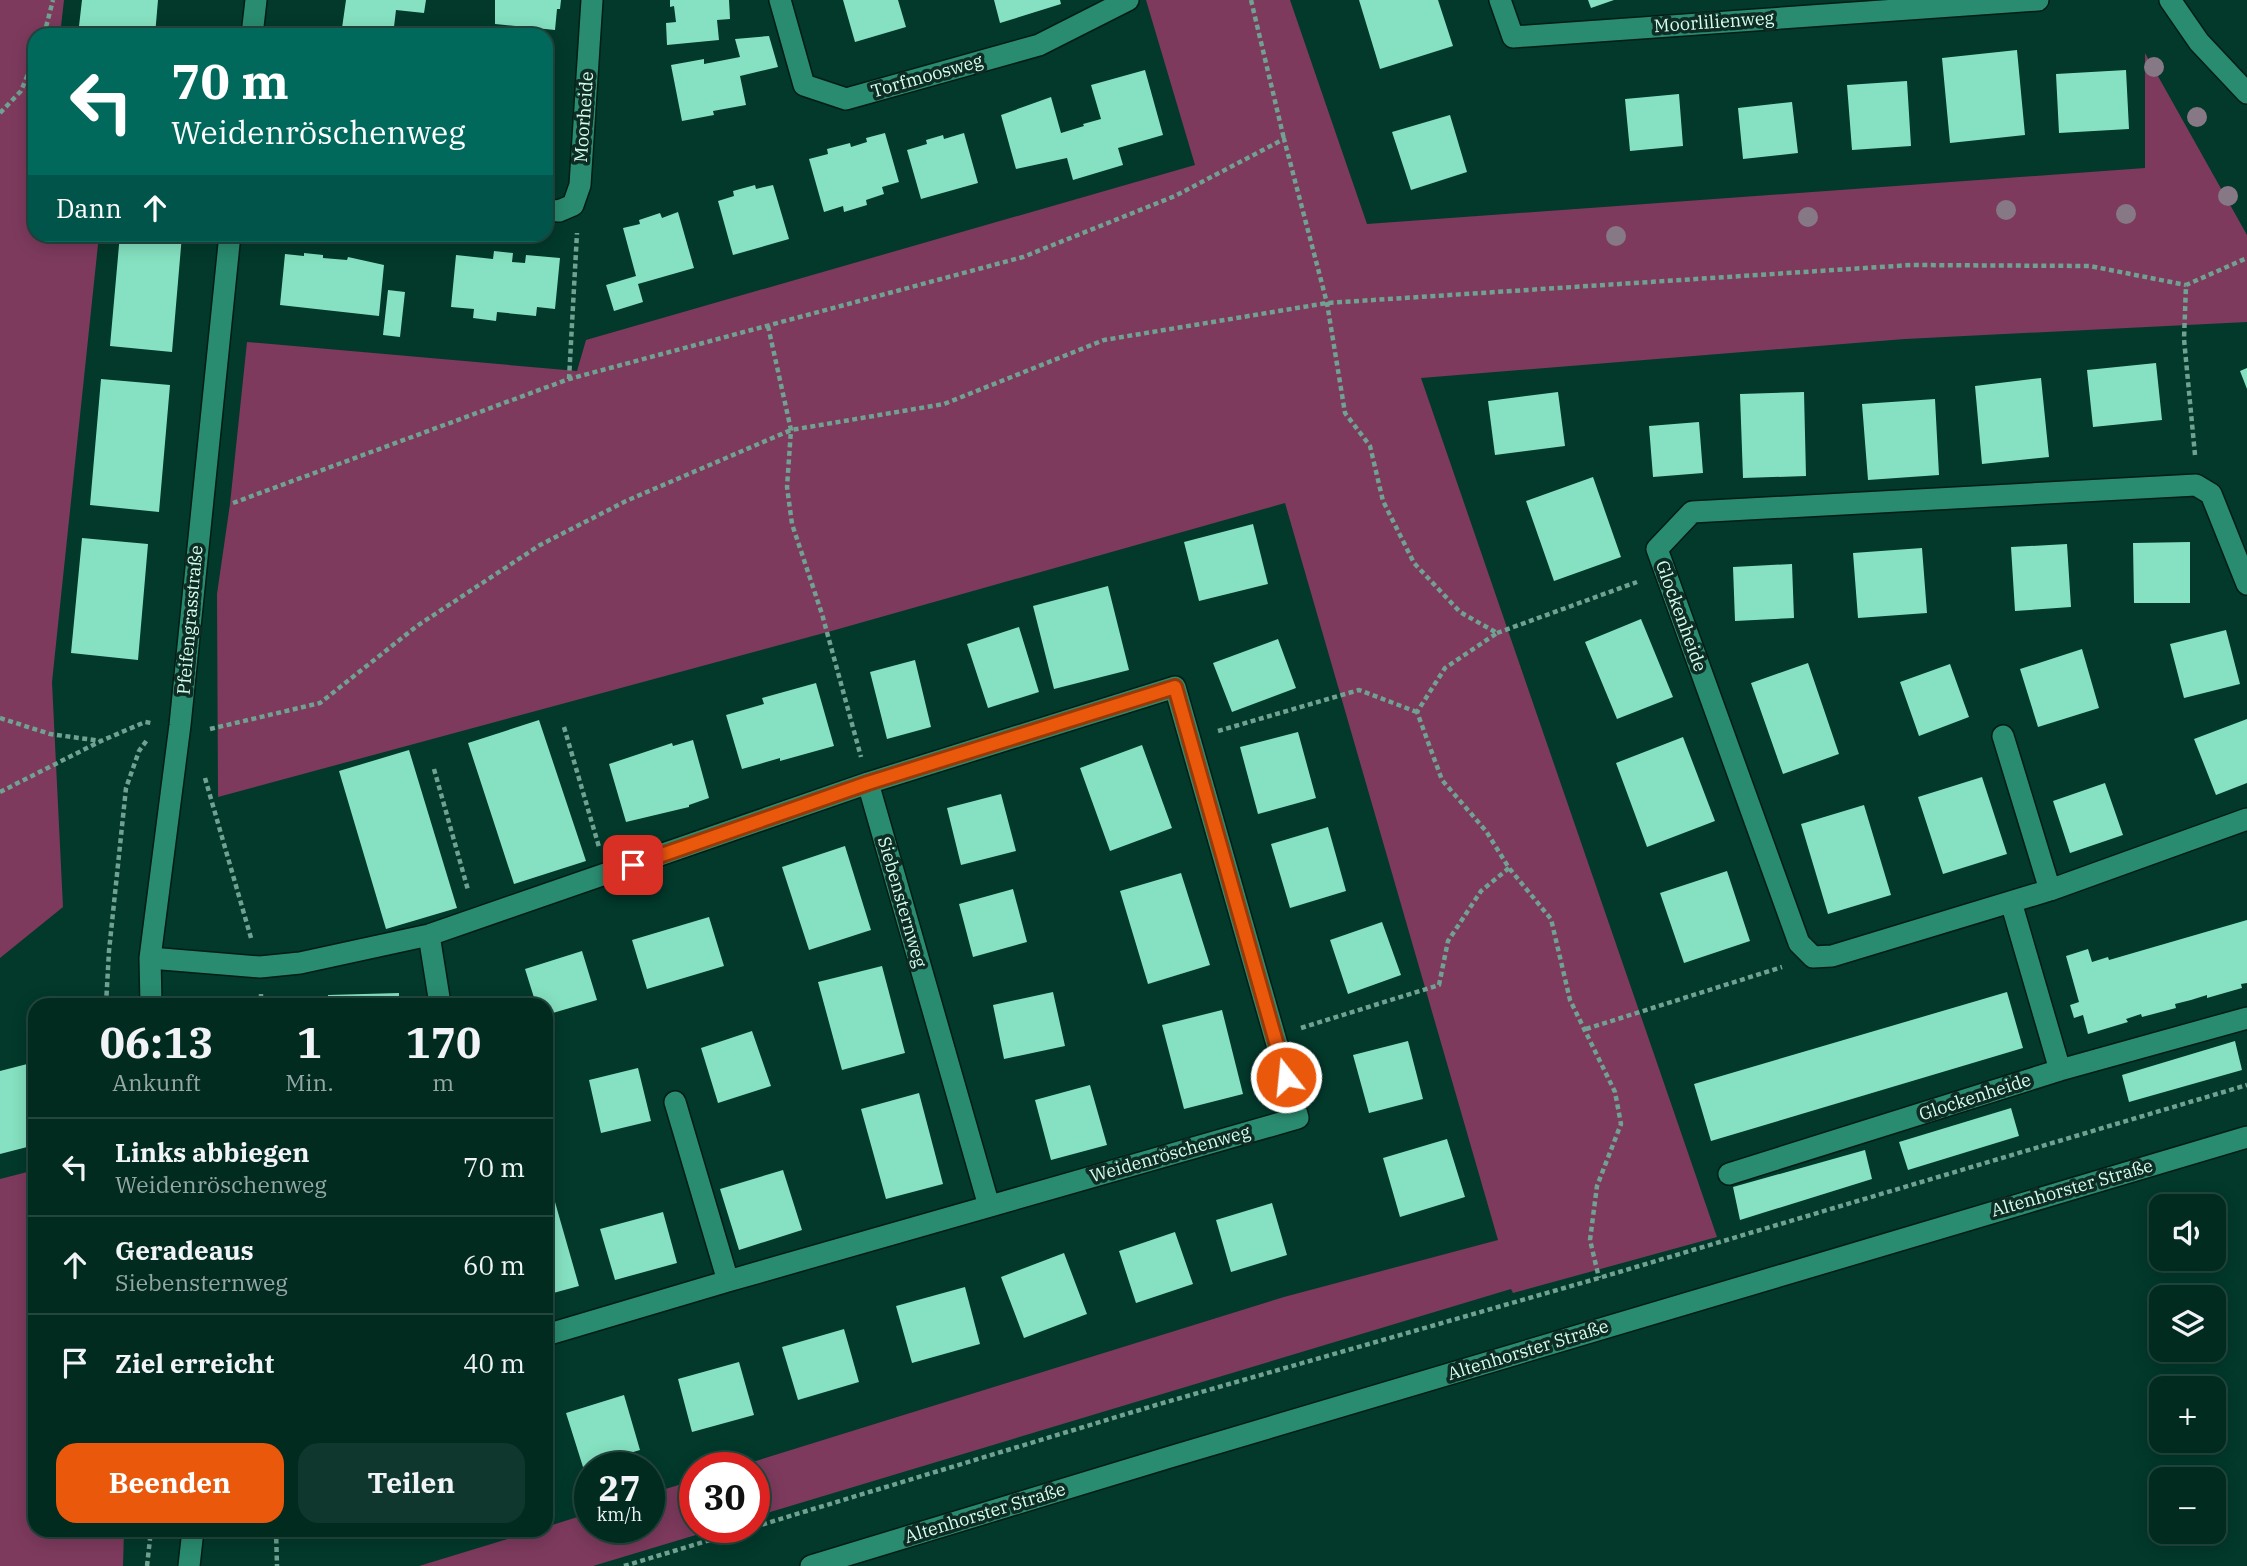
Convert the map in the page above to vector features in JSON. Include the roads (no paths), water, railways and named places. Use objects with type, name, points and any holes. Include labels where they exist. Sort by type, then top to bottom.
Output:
[{"type":"street","points":[[253,28],[257,0]]},
{"type":"street","name":"Moorheide","points":[[553,211],[573,205],[580,185],[592,0]]},
{"type":"street","name":"Torfmoosweg","points":[[780,0],[804,85],[846,99],[1038,45],[1128,0]]},
{"type":"street","name":"Moorlilienweg","points":[[1500,0],[1513,37],[2038,0]]},
{"type":"street","points":[[2170,0],[2199,42],[2247,93]]},
{"type":"street","name":"Pfeifengrasstraße","points":[[151,998],[150,958],[170,724],[201,504],[229,242]]},
{"type":"street","name":"Glockenheide","points":[[2011,902],[1832,956],[1813,957],[1799,943],[1657,549],[1692,512],[2196,485],[2211,495],[2247,584]]},
{"type":"street","name":"Weidenröschenweg","points":[[868,783],[1175,687],[1298,1118],[989,1206]]},
{"type":"street","points":[[2003,736],[2050,890]]},
{"type":"street","points":[[150,958],[260,967],[300,964],[429,935],[868,783]]},
{"type":"street","name":"Siebensternweg","points":[[868,783],[989,1206]]},
{"type":"street","points":[[2060,1070],[2011,902],[2247,819]]},
{"type":"street","points":[[429,935],[439,998]]},
{"type":"street","name":"Glockenheide","points":[[1729,1174],[2060,1070],[2247,1018]]},
{"type":"street","points":[[675,1102],[728,1281]]},
{"type":"street","name":"Altenhorster Straße","points":[[811,1566],[2247,1137]]},
{"type":"street","points":[[553,1333],[989,1206]]},
{"type":"street","points":[[189,1566],[192,1537]]}]
